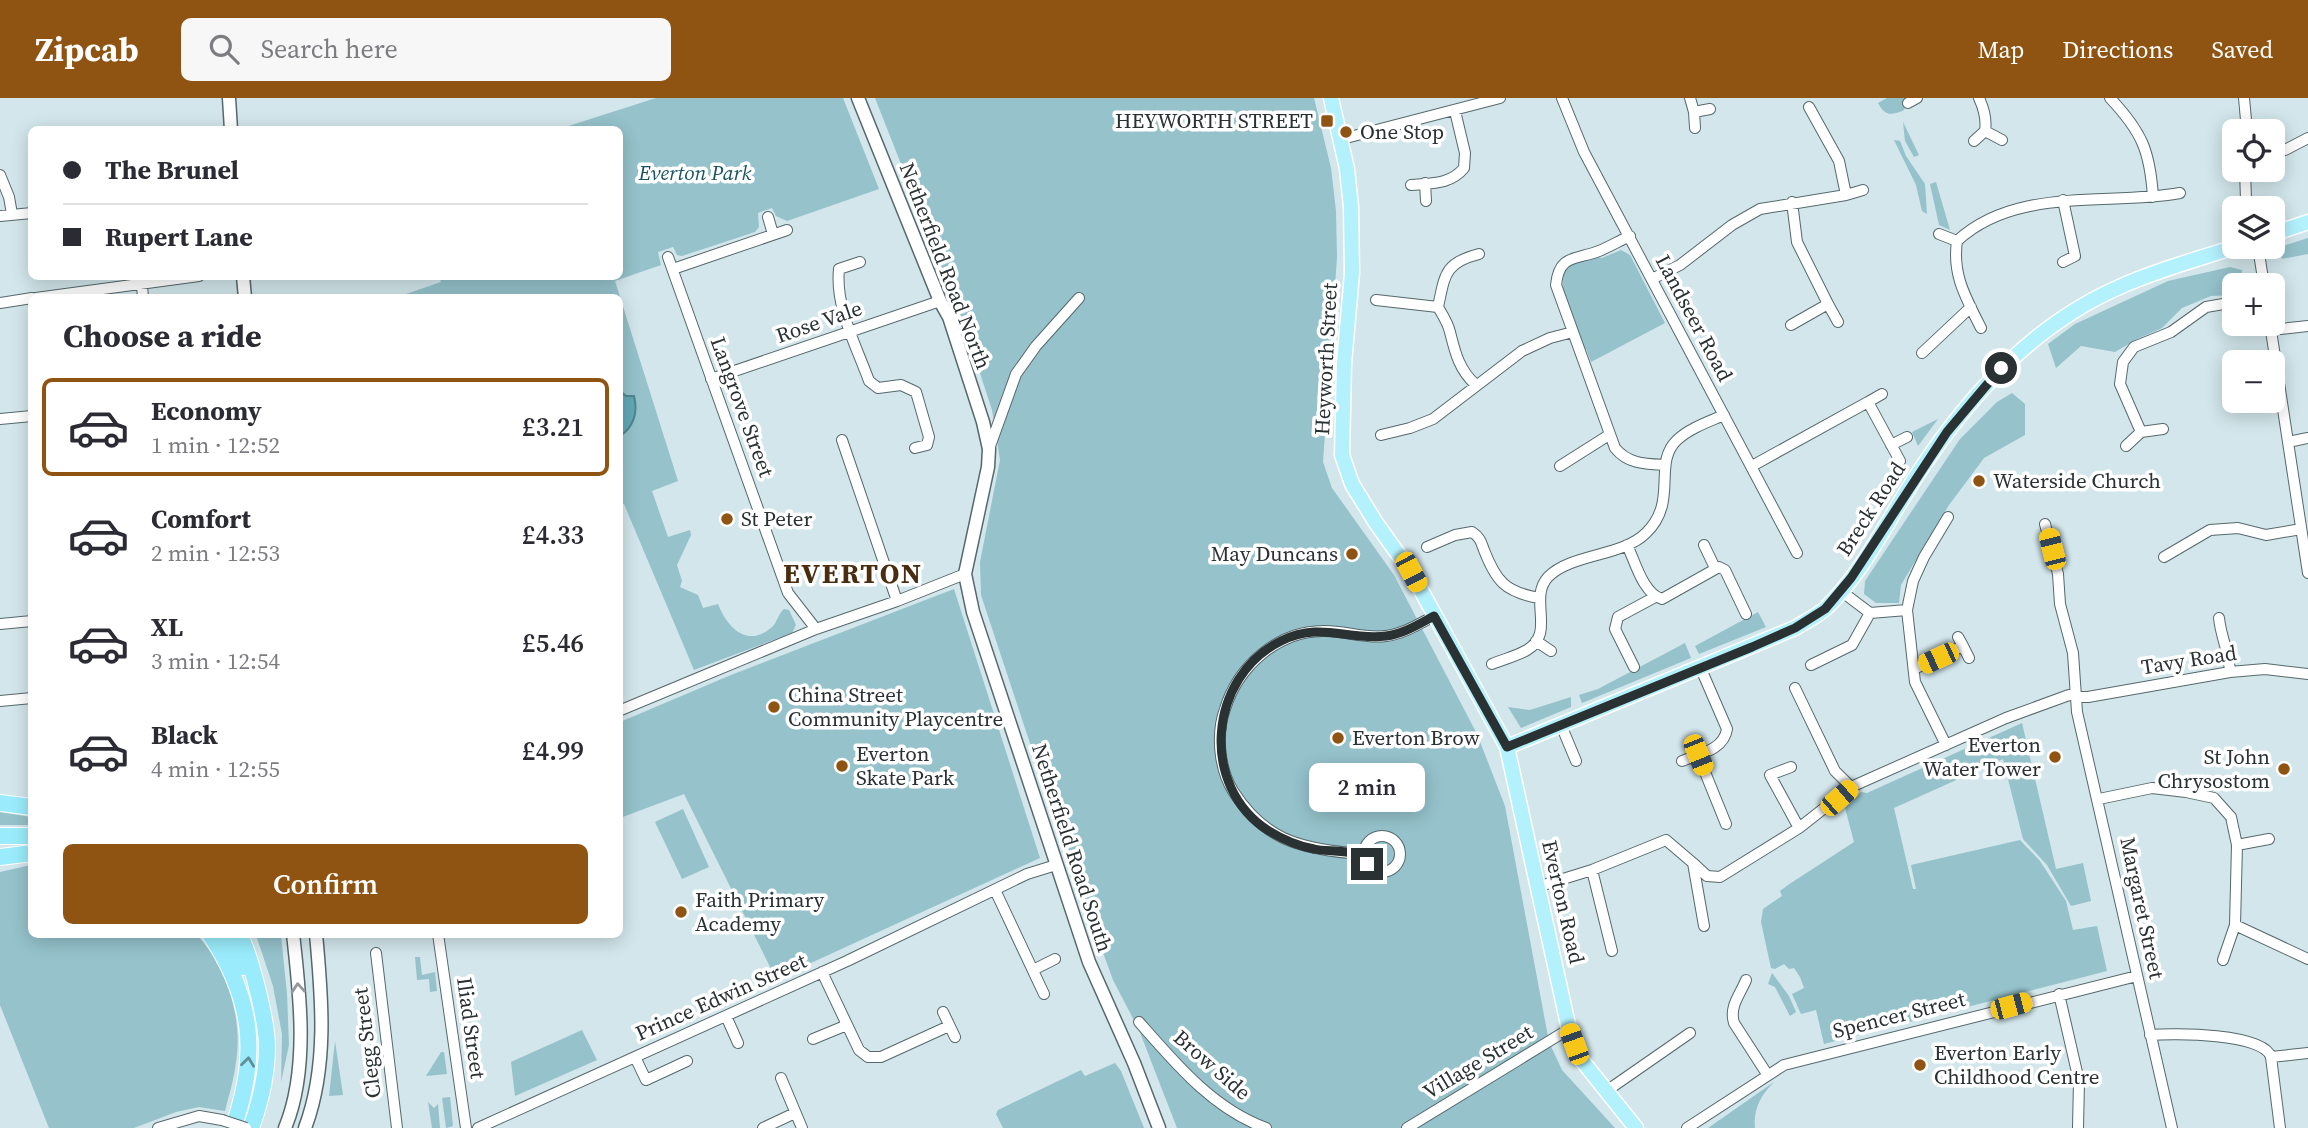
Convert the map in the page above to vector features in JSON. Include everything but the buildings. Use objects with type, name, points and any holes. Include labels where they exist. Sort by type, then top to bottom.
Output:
[{"type":"highway","points":[[0,803],[28,806]]},
{"type":"highway","points":[[0,836],[28,836]]},
{"type":"highway","points":[[0,857],[28,854]]},
{"type":"highway","points":[[213,938],[228,962],[243,1001],[250,1047],[244,1098],[228,1124]]},
{"type":"highway","points":[[228,938],[259,997]]},
{"type":"highway","points":[[241,938],[259,997],[267,1046],[260,1105],[251,1128]]},
{"type":"main road","name":"Heyworth Street","points":[[1331,98],[1342,139],[1351,207],[1352,273],[1344,364],[1342,455],[1352,484],[1411,572],[1467,675]]},
{"type":"main road","points":[[2285,230],[2308,222]]},
{"type":"main road","name":"Breck Road","points":[[1507,747],[1795,628],[1825,609],[1851,578],[1920,470],[2001,368],[2032,341],[2078,308],[2166,268],[2222,251]]},
{"type":"main road","name":"Everton Road","points":[[1467,675],[1507,747],[1569,1029],[1580,1058],[1636,1128]]},
{"type":"street","points":[[229,98],[231,126]]},
{"type":"street","name":"Netherfield Road North","points":[[859,98],[940,301],[949,317],[983,422],[989,449],[988,467],[965,574]]},
{"type":"street","points":[[1342,139],[1500,98]]},
{"type":"street","name":"Landseer Road","points":[[1562,98],[1578,139],[1797,553]]},
{"type":"street","points":[[1690,98],[1695,128]]},
{"type":"street","points":[[1974,141],[1985,131],[1986,117],[1979,98]]},
{"type":"street","points":[[2110,98],[2142,140],[2148,154],[2153,197]]},
{"type":"street","points":[[2244,98],[2246,119]]},
{"type":"street","points":[[1810,107],[1839,162],[1846,194]]},
{"type":"street","points":[[1694,111],[1710,109]]},
{"type":"street","points":[[1411,185],[1453,178],[1464,168],[1465,153],[1455,111]]},
{"type":"street","points":[[1985,131],[2002,140]]},
{"type":"street","points":[[2285,150],[2308,138]]},
{"type":"street","points":[[0,175],[9,197],[12,214]]},
{"type":"street","points":[[1425,183],[1426,201]]},
{"type":"street","points":[[1651,279],[1680,265],[1744,216],[1760,209],[1863,190]]},
{"type":"street","points":[[1982,328],[1970,307],[1955,266],[1957,241],[1966,233],[1997,217],[2063,200],[2153,197],[2180,193]]},
{"type":"street","points":[[2063,200],[2075,256],[2063,262]]},
{"type":"street","points":[[1792,202],[1797,242],[1838,322]]},
{"type":"street","points":[[0,216],[28,214]]},
{"type":"street","points":[[768,217],[774,234]]},
{"type":"street","points":[[673,269],[786,230]]},
{"type":"street","points":[[1939,234],[1957,241]]},
{"type":"street","points":[[1630,236],[1598,251],[1570,258],[1560,268],[1556,285],[1615,448],[1626,459],[1665,465]]},
{"type":"street","points":[[1476,386],[1460,365],[1450,332],[1438,307],[1448,269],[1459,260],[1479,254]]},
{"type":"street","name":"Langrove Street","points":[[668,257],[788,593],[816,629]]},
{"type":"street","points":[[860,262],[839,269],[841,303],[869,381],[878,388],[901,385],[916,393],[929,437],[927,445],[915,447]]},
{"type":"street","points":[[74,294],[174,280]]},
{"type":"street","points":[[142,285],[143,294]]},
{"type":"street","points":[[989,449],[1016,374],[1036,346],[1079,298]]},
{"type":"street","points":[[0,303],[28,299]]},
{"type":"street","points":[[1376,300],[1438,307]]},
{"type":"street","name":"Rose Vale","points":[[711,379],[940,301]]},
{"type":"street","points":[[1791,325],[1828,304]]},
{"type":"street","points":[[2141,432],[2120,384],[2123,362],[2134,348],[2171,332],[2206,307],[2222,304]]},
{"type":"street","points":[[1922,353],[1970,307]]},
{"type":"street","points":[[2285,327],[2308,326]]},
{"type":"street","points":[[1381,435],[1433,419],[1521,351],[1550,338],[1573,332]]},
{"type":"street","points":[[2271,336],[2308,573]]},
{"type":"street","points":[[1752,466],[1882,394]]},
{"type":"street","points":[[1868,402],[1900,461]]},
{"type":"street","points":[[1492,664],[1529,649],[1536,641],[1542,626],[1539,598],[1544,582],[1557,570],[1639,539],[1657,519],[1664,497],[1666,456],[1677,440],[1693,429],[1724,415]]},
{"type":"street","points":[[0,419],[28,416]]},
{"type":"street","points":[[2126,446],[2141,432],[2163,429]]},
{"type":"street","points":[[1560,466],[1609,435]]},
{"type":"street","points":[[1891,445],[1907,437]]},
{"type":"street","points":[[2288,442],[2308,438]]},
{"type":"street","points":[[842,440],[897,601]]},
{"type":"street","points":[[1945,745],[1915,682],[1907,610],[1913,581],[1948,517]]},
{"type":"street","name":"Margaret Street","points":[[2045,524],[2058,574],[2060,604],[2073,653],[2077,712],[2172,1128]]},
{"type":"street","points":[[2164,556],[2210,530],[2238,528],[2266,535],[2301,529]]},
{"type":"street","points":[[1427,547],[1472,532],[1481,540],[1499,581],[1514,592],[1539,598]]},
{"type":"street","points":[[1628,545],[1648,590],[1655,597],[1662,599],[1719,567],[1725,569],[1746,614]]},
{"type":"street","points":[[1704,545],[1715,568]]},
{"type":"street","points":[[623,709],[816,629],[965,574]]},
{"type":"street","name":"Netherfield Road South","points":[[965,574],[977,625],[1089,962],[1134,1063],[1159,1128]]},
{"type":"street","points":[[1841,591],[1870,613],[1907,610]]},
{"type":"street","points":[[1634,667],[1615,629],[1616,622],[1618,617],[1655,597]]},
{"type":"street","points":[[1811,665],[1852,645],[1870,613]]},
{"type":"street","points":[[1365,853],[1314,849],[1280,837],[1254,818],[1231,788],[1223,768],[1220,748],[1223,713],[1236,683],[1254,660],[1279,642],[1322,631],[1382,637],[1398,634],[1434,616]]},
{"type":"street","points":[[2219,618],[2221,634],[2230,655],[2230,672]]},
{"type":"street","points":[[0,624],[28,621]]},
{"type":"street","points":[[1536,641],[1551,651]]},
{"type":"street","points":[[1914,669],[1961,641],[1969,658]]},
{"type":"street","name":"Tavy Road","points":[[1693,863],[1707,876],[1720,877],[1799,828],[1851,787],[1945,745],[2069,695],[2088,697],[2265,668],[2308,674]]},
{"type":"street","points":[[1682,761],[1717,747],[1725,739],[1727,729],[1700,669]]},
{"type":"street","points":[[1795,688],[1835,771],[1851,787]]},
{"type":"street","points":[[0,701],[28,698]]},
{"type":"street","points":[[1561,726],[1576,761]]},
{"type":"street","points":[[1698,755],[1726,824]]},
{"type":"street","points":[[1791,767],[1770,775],[1799,828]]},
{"type":"street","points":[[2099,799],[2152,788],[2186,792],[2214,798],[2231,817],[2237,845],[2235,925],[2223,960]]},
{"type":"street","points":[[2237,845],[2269,839]]},
{"type":"street","points":[[1537,887],[1592,870],[1666,840],[1693,863],[1704,926]]},
{"type":"street","name":"Prince Edwin Street","points":[[483,1127],[822,972],[1027,874],[1056,864]]},
{"type":"street","points":[[1592,870],[1612,951]]},
{"type":"street","points":[[995,890],[1044,994]]},
{"type":"street","points":[[2235,925],[2308,959]]},
{"type":"street","points":[[285,1128],[294,1108],[299,1070],[299,994],[293,938]]},
{"type":"street","points":[[305,1128],[312,1110],[319,1073],[322,993],[316,938]]},
{"type":"street","name":"Iliad Street","points":[[439,938],[466,1128]]},
{"type":"street","name":"Clegg Street","points":[[376,953],[397,1128]]},
{"type":"street","points":[[1033,970],[1055,959]]},
{"type":"street","points":[[822,972],[863,1055],[880,1058],[949,1026]]},
{"type":"street","name":"Spencer Street","points":[[1687,1128],[1784,1065],[2137,976]]},
{"type":"street","points":[[1746,980],[1734,1004],[1732,1017],[1767,1074]]},
{"type":"street","points":[[2059,994],[2079,1081],[2081,1128]]},
{"type":"street","points":[[943,1012],[955,1037]]},
{"type":"street","points":[[726,1016],[738,1043]]},
{"type":"street","name":"Brow Side","points":[[1139,1022],[1179,1068],[1231,1112],[1266,1128]]},
{"type":"street","points":[[813,1039],[847,1025]]},
{"type":"street","name":"Village Street","points":[[1408,1128],[1569,1029]]},
{"type":"street","points":[[1605,1092],[1690,1033]]},
{"type":"street","points":[[2150,1035],[2176,1033],[2246,1041],[2264,1046],[2271,1057],[2280,1128]]},
{"type":"street","points":[[2271,1057],[2308,1053]]},
{"type":"street","points":[[635,1057],[646,1080],[687,1061]]},
{"type":"street","points":[[781,1078],[802,1128]]},
{"type":"street","points":[[763,1128],[795,1113]]},
{"type":"street","points":[[158,1128],[200,1116],[246,1128]]},
{"type":"green space","name":"Everton Park","points":[[656,98],[843,98],[879,189],[787,221],[776,216],[772,208],[758,213],[759,227],[755,232],[682,256],[677,255],[673,247],[658,252],[661,265],[623,278],[623,126],[568,126]]},
{"type":"green space","points":[[875,98],[1314,98],[1331,168],[1336,211],[1337,257],[1323,462],[1332,488],[1394,575],[1477,734],[1505,806],[1549,1042],[1562,1070],[1615,1128],[1177,1128],[1139,1030],[1113,980],[1061,837],[981,595],[980,562],[1000,460],[992,410],[963,321]]},
{"type":"green space","points":[[1887,98],[1907,98],[1904,100],[1904,110],[1886,113],[1878,103]]},
{"type":"green space","points":[[1903,122],[1919,155],[1914,157],[1905,141]]},
{"type":"green space","points":[[1894,140],[1900,141],[1906,156],[1925,184],[1927,214],[1922,211],[1916,185]]},
{"type":"green space","points":[[1936,182],[1950,230],[1939,225],[1930,184]]},
{"type":"green space","points":[[2308,238],[2308,254],[2285,258],[2285,245]]},
{"type":"green space","points":[[1621,250],[1630,255],[1665,323],[1591,362],[1586,349],[1583,349],[1565,301],[1563,277],[1568,268],[1577,262],[1593,257],[1602,258]]},
{"type":"green space","points":[[2230,267],[2242,270],[2242,273],[2222,273],[2222,295],[2211,296],[2182,308],[2162,328],[2115,352],[2081,346],[2056,368],[2048,344],[2075,324],[2168,281]]},
{"type":"green space","name":"Everton Park","points":[[440,280],[618,280],[615,281],[619,294],[406,294],[441,282]]},
{"type":"green space","name":"Everton Park","points":[[623,306],[678,481],[652,491],[668,537],[690,530],[691,535],[677,565],[682,581],[680,587],[698,595],[703,608],[718,604],[732,627],[746,635],[763,633],[772,627],[784,609],[789,610],[796,625],[792,633],[694,670],[624,504]]},
{"type":"green space","points":[[2012,393],[2025,404],[2025,435],[1984,458],[1949,505],[1901,585],[1899,603],[1876,603],[1864,594],[1865,581],[1960,439],[1997,402]]},
{"type":"green space","points":[[1938,419],[1918,446],[1912,432]]},
{"type":"green space","points":[[954,589],[1040,858],[776,979],[684,794],[623,817],[623,721],[731,675]]},
{"type":"green space","points":[[1758,612],[1766,627],[1699,654],[1695,646]]},
{"type":"green space","points":[[1685,643],[1691,658],[1582,703],[1579,695],[1598,689]]},
{"type":"green space","points":[[1571,697],[1571,707],[1521,728],[1508,707],[1530,710]]},
{"type":"green space","points":[[2022,723],[2056,869],[2083,863],[2091,901],[2071,906],[2047,865],[2023,839],[2003,759],[1894,808],[1913,889],[1916,889],[1911,865],[2020,840],[2040,861],[2066,901],[2073,930],[2097,926],[2107,971],[1824,1044],[1816,1010],[1801,1014],[1792,994],[1804,988],[1794,968],[1789,969],[1784,964],[1775,969],[1771,968],[1761,922],[1763,909],[1782,896],[1780,891],[1788,885],[1854,842],[1845,808],[1861,792],[1867,793]]},
{"type":"green space","points":[[683,809],[709,867],[682,879],[655,822]]},
{"type":"green space","points":[[0,812],[28,817],[28,825],[0,825]]},
{"type":"green space","points":[[28,866],[28,938],[200,938],[217,962],[235,1011],[238,1045],[225,1111],[199,1107],[176,1112],[134,1128],[49,1128],[0,1005],[0,872]]},
{"type":"green space","points":[[257,938],[281,938],[289,1045],[281,1082],[282,1034],[273,986]]},
{"type":"green space","points":[[415,957],[420,957],[422,975],[435,972],[437,991],[430,992],[429,979],[417,980]]},
{"type":"green space","points":[[1772,973],[1789,996],[1796,1012],[1790,1016],[1775,987],[1768,984]]},
{"type":"green space","points":[[582,1030],[597,1060],[515,1096],[511,1062]]},
{"type":"green space","points":[[335,1041],[343,1095],[329,1096]]},
{"type":"green space","points":[[441,1052],[444,1052],[447,1074],[426,1076]]},
{"type":"green space","points":[[1115,1063],[1121,1071],[1144,1128],[1003,1128],[996,1114],[998,1110],[1081,1070],[1085,1076]]},
{"type":"green space","points":[[1774,1082],[1759,1103],[1755,1128],[1708,1128]]},
{"type":"green space","points":[[450,1097],[453,1126],[446,1128],[442,1098]]},
{"type":"green space","points":[[428,1102],[434,1108],[438,1104],[440,1128],[432,1128]]},
{"type":"shaded area","points":[[623,394],[634,396],[635,408],[632,424],[623,434]]},
{"type":"place","name":"HEYWORTH STREET","points":[[1327,121]]},
{"type":"place","name":"One Stop","points":[[1346,132]]},
{"type":"place","name":"Waterside Church","points":[[1979,481]]},
{"type":"place","name":"St Peter","points":[[727,519]]},
{"type":"place","name":"May Duncans","points":[[1352,554]]},
{"type":"place","name":"China Street Community Playcentre","points":[[774,707]]},
{"type":"place","name":"Everton Brow","points":[[1338,738]]},
{"type":"place","name":"Everton Water Tower","points":[[2055,757]]},
{"type":"place","name":"Everton Skate Park","points":[[842,766]]},
{"type":"place","name":"St John Chrysostom","points":[[2284,769]]},
{"type":"place","name":"Faith Primary Academy","points":[[681,912]]},
{"type":"place","name":"Everton Early Childhood Centre","points":[[1920,1065]]},
{"type":"district","name":"EVERTON","points":[[853,573]]},
{"type":"route","points":[[1367,864],[1365,859],[1350,853],[1314,849],[1280,837],[1254,818],[1231,788],[1223,768],[1220,748],[1223,713],[1236,683],[1254,660],[1266,650],[1291,637],[1322,631],[1382,637],[1398,634],[1434,616],[1507,747],[1752,647],[1795,628],[1825,609],[1851,578],[1947,432],[2001,368]]}]
